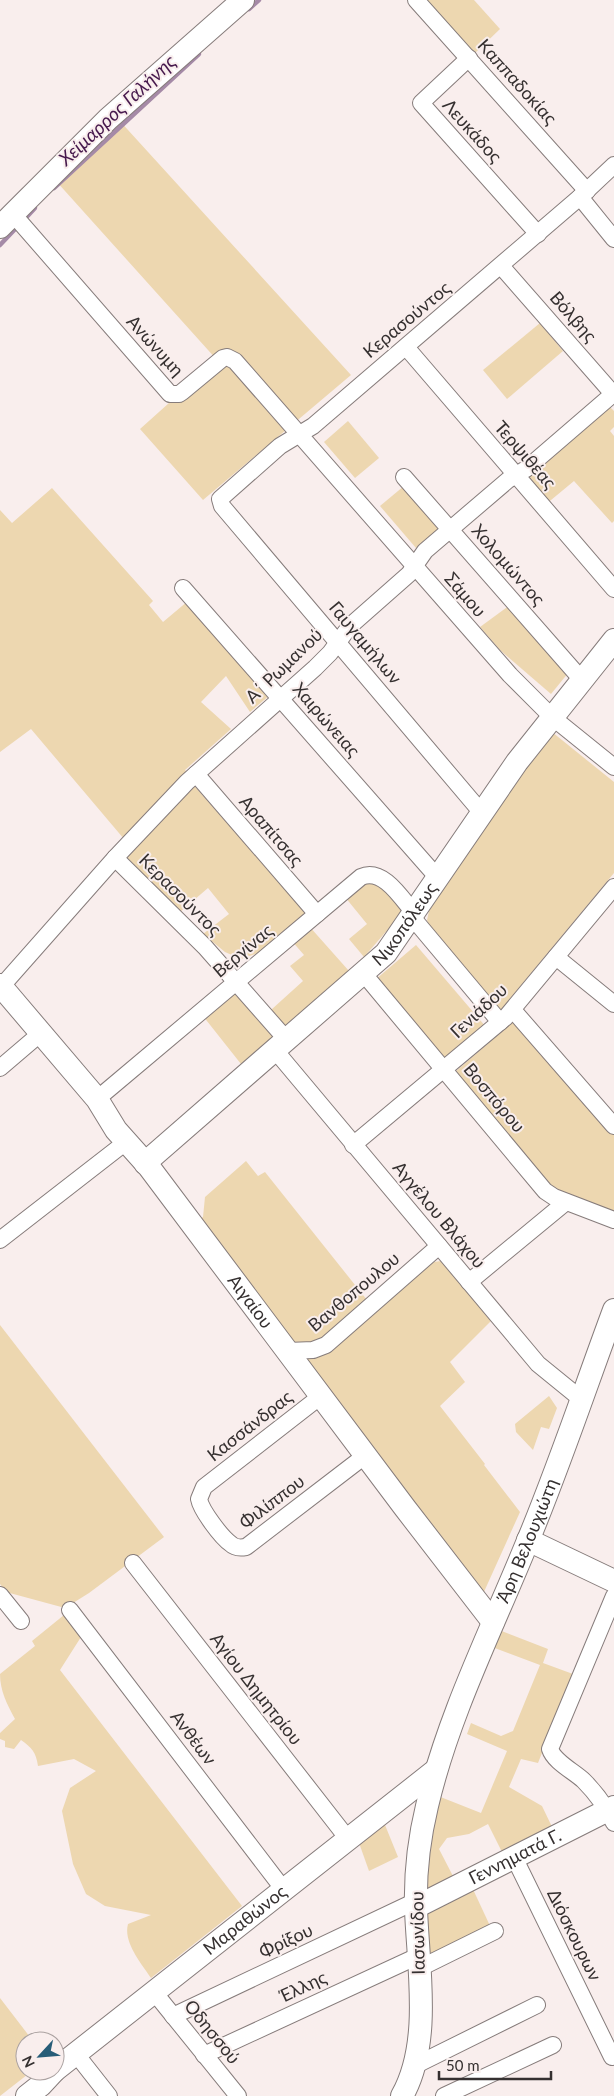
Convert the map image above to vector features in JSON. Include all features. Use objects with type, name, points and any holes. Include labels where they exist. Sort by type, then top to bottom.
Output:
[{"type":"street","points":[[6,221],[108,119],[243,0]]},
{"type":"street","name":"Καππαδοκίας","points":[[416,0],[469,58],[584,194],[614,239]]},
{"type":"street","name":"Λευκάδος","points":[[469,58],[420,103],[538,234]]},
{"type":"street","name":"Κερασούντος","points":[[220,499],[280,446],[313,426],[538,234],[614,165]]},
{"type":"street","name":"Ανώνυμη","points":[[6,221],[170,394],[179,394],[219,360],[227,357],[232,358],[299,436]]},
{"type":"street","name":"Βόλβης","points":[[501,266],[613,394]]},
{"type":"street","name":"Τερψιθέας","points":[[406,347],[614,589]]},
{"type":"street","name":"Α΄ Ρωμανού","points":[[1,986],[115,858],[196,774],[320,663],[350,626],[409,574],[421,555],[450,529],[526,469],[613,394]]},
{"type":"street","name":"Σάμου","points":[[299,436],[510,675],[552,716],[614,767]]},
{"type":"street","name":"Χολομώντος","points":[[404,477],[582,680]]},
{"type":"street","name":"Γαυγαμήλων","points":[[220,499],[222,506],[482,813]]},
{"type":"street","name":"Χαιρώνειας","points":[[184,588],[438,878]]},
{"type":"street","name":"Νικοπόλεως","points":[[145,1163],[280,1044],[364,974],[391,947],[517,762],[614,640]]},
{"type":"street","name":"Αραπίτσας","points":[[196,774],[317,914]]},
{"type":"street","name":"Κερασούντος","points":[[115,858],[237,982],[280,1044]]},
{"type":"street","name":"Βεργίνας","points":[[97,1099],[361,878],[372,874],[383,879],[413,915]]},
{"type":"street","name":"Γενιάδου","points":[[353,1144],[444,1070],[513,1010],[614,887]]},
{"type":"street","points":[[413,915],[500,1022]]},
{"type":"street","points":[[556,957],[614,1004]]},
{"type":"street","name":"Βοσπόρου","points":[[364,974],[550,1195],[614,1220]]},
{"type":"street","name":"Αιγαίου","points":[[1,986],[97,1099],[109,1120],[145,1163],[493,1622]]},
{"type":"street","points":[[513,1010],[614,1126]]},
{"type":"street","points":[[0,1068],[41,1033]]},
{"type":"street","name":"Αγγέλου Βλάχου","points":[[280,1044],[353,1144],[538,1364],[581,1399]]},
{"type":"street","points":[[0,1240],[126,1142]]},
{"type":"street","points":[[469,1282],[566,1202]]},
{"type":"street","name":"Βανθοπουλου","points":[[288,1351],[313,1350],[326,1344],[439,1246]]},
{"type":"street","name":"Άρη Βελουχιώτη","points":[[436,1770],[493,1622],[528,1540],[581,1399],[610,1334],[614,1310]]},
{"type":"street","name":"Κασσάνδρας","points":[[204,1487],[321,1396]]},
{"type":"street","name":"Φιλίππου","points":[[204,1487],[198,1499],[202,1509],[232,1545],[246,1547],[366,1455]]},
{"type":"street","points":[[528,1540],[614,1580]]},
{"type":"street","name":"Αγίου Δημητρίου","points":[[132,1563],[348,1839]]},
{"type":"street","points":[[462,1582],[474,1587],[486,1587],[506,1579],[516,1570]]},
{"type":"street","points":[[0,1595],[21,1621]]},
{"type":"street","points":[[612,1814],[592,1788],[554,1756],[550,1749],[614,1596]]},
{"type":"street","name":"Ανθέων","points":[[70,1610],[284,1890]]},
{"type":"street","name":"Μαραθώνος","points":[[65,2063],[436,1770]]},
{"type":"street","name":"Ιασωνίδου","points":[[403,2096],[414,2066],[420,2029],[416,1904],[417,1871],[424,1819],[436,1770]]},
{"type":"street","points":[[395,1802],[411,1802],[420,1808],[424,1819]]},
{"type":"street","name":"Γεννηματά Γ.","points":[[416,1904],[514,1857],[612,1814]]},
{"type":"street","name":"Διόσκουρων","points":[[514,1857],[612,2057]]},
{"type":"street","name":"Φρίξου","points":[[173,2016],[416,1904]]},
{"type":"street","name":"Έλλης","points":[[204,2055],[418,1962],[496,1931]]},
{"type":"street","name":"Οδησσού","points":[[154,1992],[238,2096]]},
{"type":"street","points":[[414,2066],[537,2005]]},
{"type":"street","points":[[444,2096],[553,2046]]},
{"type":"street","points":[[76,2054],[109,2096]]},
{"type":"street","name":"Μαραθώνος","points":[[27,2096],[45,2081]]},
{"type":"shaded area","points":[[426,0],[474,0],[500,29],[474,54]]},
{"type":"shaded area","points":[[118,119],[351,375],[203,500],[140,429],[217,360],[56,181]]},
{"type":"shaded area","points":[[540,323],[563,351],[507,399],[483,370]]},
{"type":"shaded area","points":[[610,407],[614,411],[614,427],[610,431],[614,436],[614,521],[612,523],[574,481],[545,505],[525,481]]},
{"type":"shaded area","points":[[348,421],[379,458],[355,478],[324,442]]},
{"type":"shaded area","points":[[404,486],[440,528],[416,548],[380,506]]},
{"type":"shaded area","points":[[52,488],[153,601],[149,605],[163,622],[188,601],[270,695],[250,712],[226,676],[201,702],[231,729],[185,770],[192,778],[190,781],[307,913],[264,951],[241,959],[225,952],[203,934],[229,914],[208,888],[180,912],[116,849],[124,839],[31,729],[0,752],[0,510],[12,523]]},
{"type":"shaded area","points":[[510,605],[569,672],[551,694],[500,650],[480,627]]},
{"type":"shaded area","points":[[552,732],[614,782],[614,873],[499,1012],[430,930],[427,920],[429,911],[500,801]]},
{"type":"shaded area","points":[[368,881],[382,887],[403,912],[364,957],[349,939],[367,924],[345,897]]},
{"type":"shaded area","points":[[309,926],[349,971],[241,1064],[203,1016],[235,989],[261,1019],[303,981],[290,966],[304,955],[291,940]]},
{"type":"shaded area","points":[[416,945],[486,1027],[445,1063],[375,980]]},
{"type":"shaded area","points":[[514,1021],[614,1135],[614,1214],[561,1195],[548,1184],[455,1072]]},
{"type":"shaded area","points":[[246,1161],[258,1176],[265,1172],[367,1300],[372,1314],[434,1262],[441,1261],[491,1321],[450,1362],[465,1382],[440,1406],[520,1512],[483,1594],[196,1222],[203,1217],[205,1197]]},
{"type":"shaded area","points":[[0,1325],[164,1537],[89,1593],[65,1608],[6,1592],[0,1584]]},
{"type":"shaded area","points":[[549,1396],[557,1408],[549,1429],[541,1427],[533,1450],[516,1432],[515,1424]]},
{"type":"shaded area","points":[[64,1615],[81,1637],[60,1670],[242,1906],[151,1978],[130,1945],[127,1931],[128,1924],[151,1915],[105,1906],[86,1894],[73,1864],[62,1811],[70,1788],[96,1771],[74,1759],[38,1766],[33,1751],[21,1740],[14,1749],[5,1747],[5,1741],[0,1739],[0,1733],[15,1719],[3,1692],[0,1674],[35,1646],[32,1641]]},
{"type":"shaded area","points":[[499,1630],[548,1649],[543,1663],[573,1674],[538,1763],[521,1759],[509,1787],[542,1806],[554,1831],[504,1856],[488,1824],[469,1834],[447,1838],[439,1849],[455,1880],[424,1896],[438,1796],[481,1813],[507,1751],[467,1734],[471,1723],[501,1736],[513,1731],[540,1665],[492,1647]]},
{"type":"shaded area","points":[[383,1820],[398,1857],[369,1871],[358,1840]]},
{"type":"shaded area","points":[[471,1885],[491,1928],[427,1959],[424,1907]]},
{"type":"shaded area","points":[[0,1998],[25,2031],[15,2031],[15,2081],[19,2081],[0,2096]]},
{"type":"waterway","name":"Χείμαρρος Γαλήνης","points":[[249,9],[259,0]]},
{"type":"waterway","name":"Χείμαρρος Γαλήνης","points":[[54,188],[199,54]]},
{"type":"waterway","name":"Χείμαρρος Γαλήνης","points":[[23,221],[35,208]]},
{"type":"waterway","name":"Χείμαρρος Γαλήνης","points":[[0,245],[18,226]]}]
